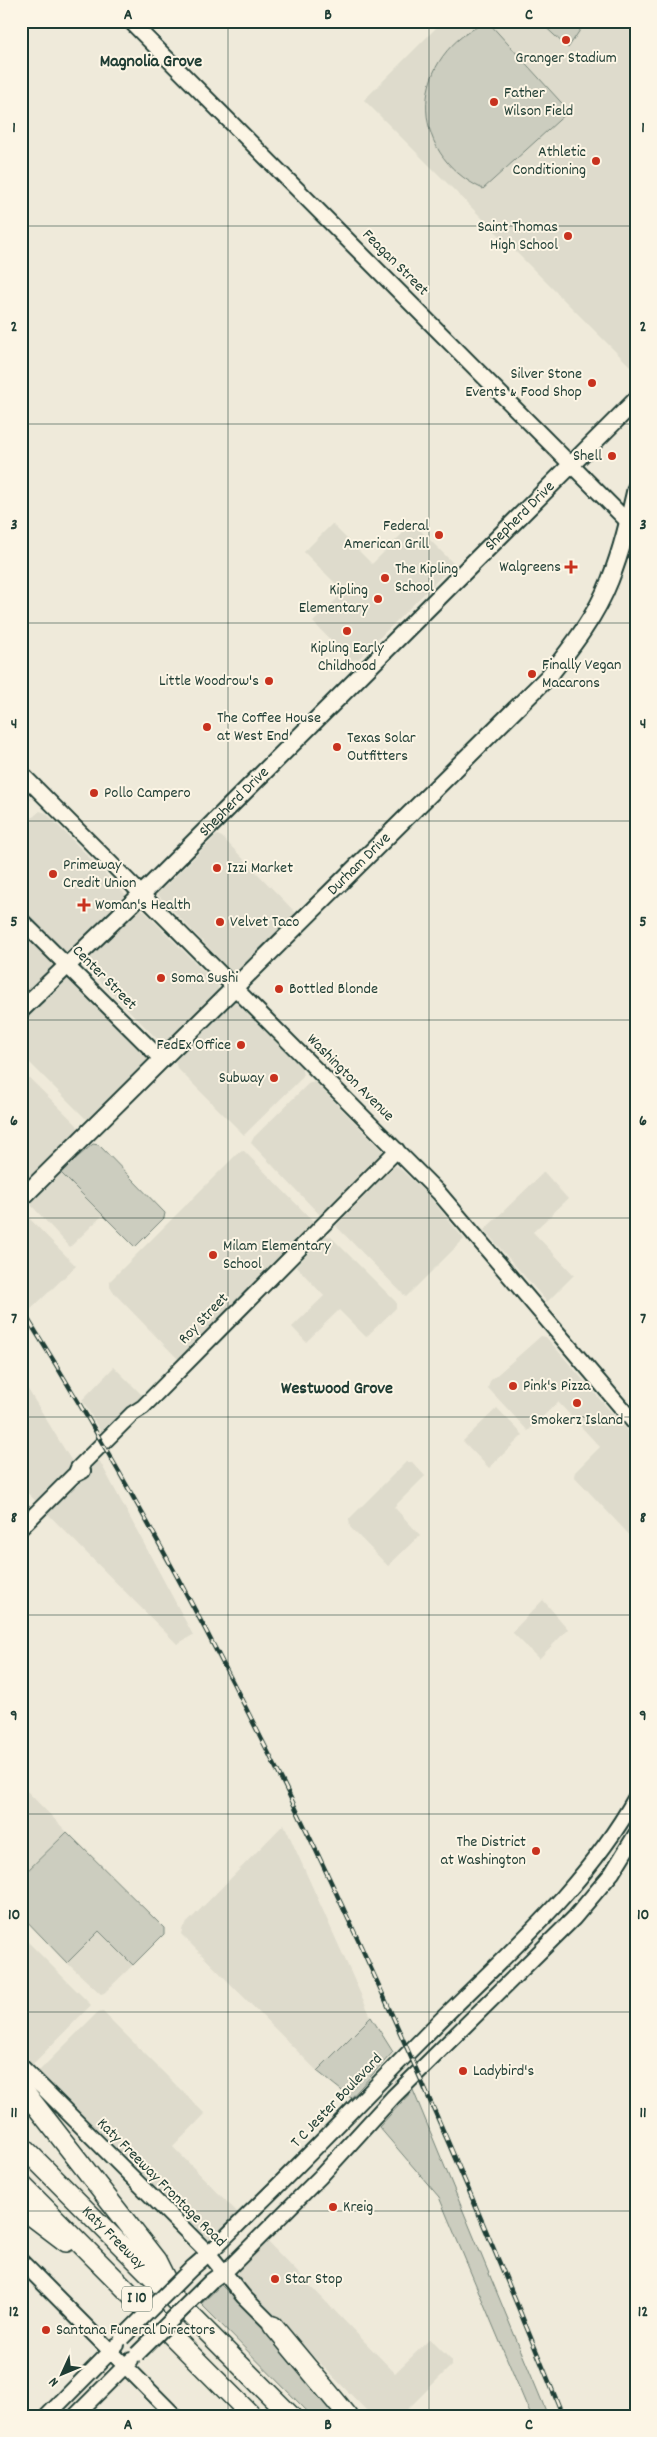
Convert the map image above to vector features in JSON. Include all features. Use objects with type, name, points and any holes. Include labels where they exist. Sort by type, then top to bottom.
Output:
[{"type":"highway","points":[[21,2086],[156,2260],[177,2302]]},
{"type":"highway","name":"Katy Freeway","points":[[21,2145],[291,2416]]},
{"type":"highway","name":"Katy Freeway","points":[[21,2184],[252,2416]]},
{"type":"highway","points":[[21,2208],[123,2285]]},
{"type":"highway","points":[[274,2326],[348,2416]]},
{"type":"main road","name":"Feagan Street","points":[[130,21],[632,526]]},
{"type":"main road","name":"Shepherd Drive","points":[[21,1010],[141,894],[636,400]]},
{"type":"main road","name":"Durham Drive","points":[[21,1199],[548,677],[596,608],[609,582],[632,526],[636,488]]},
{"type":"main road","name":"Washington Avenue","points":[[21,773],[439,1193],[636,1425]]},
{"type":"main road","name":"Center Street","points":[[21,920],[162,1060]]},
{"type":"main road","name":"Roy Street","points":[[21,1528],[75,1475],[78,1468],[132,1414],[143,1407],[397,1150]]},
{"type":"main road","name":"T C Jester Boulevard","points":[[47,2416],[112,2352],[122,2338],[209,2254],[559,1903],[602,1852],[636,1797]]},
{"type":"main road","points":[[75,2416],[211,2281],[224,2272],[320,2178],[393,2097],[574,1918],[612,1873],[636,1834]]},
{"type":"main road","points":[[559,1903],[574,1918]]},
{"type":"main road","points":[[488,1973],[503,1990]]},
{"type":"main road","name":"Katy Freeway Frontage Road","points":[[21,2066],[209,2254],[244,2297],[274,2326]]},
{"type":"main road","points":[[21,2261],[175,2416]]},
{"type":"shaded area","name":"Saint Thomas High School","points":[[443,21],[636,21],[636,372],[364,100]]},
{"type":"shaded area","name":"Granger Stadium","points":[[539,21],[586,21],[568,48]]},
{"type":"shaded area","name":"Father Wilson Field","points":[[488,22],[569,111],[483,189],[458,173],[440,152],[429,129],[427,104],[431,79],[443,56],[462,37]]},
{"type":"shaded area","name":"The Kipling School","points":[[413,523],[454,564],[358,659],[350,660],[313,622],[344,592],[304,552],[332,524],[372,564]]},
{"type":"shaded area","points":[[21,788],[31,799],[21,812]]},
{"type":"shaded area","points":[[40,811],[46,813],[126,895],[68,954],[65,954],[21,913],[21,827]]},
{"type":"shaded area","points":[[217,835],[222,837],[295,912],[293,918],[236,972],[231,971],[157,894]]},
{"type":"shaded area","points":[[140,908],[218,986],[218,991],[166,1043],[161,1043],[85,966],[85,961]]},
{"type":"shaded area","points":[[21,927],[56,962],[55,967],[21,1001]]},
{"type":"shaded area","points":[[68,977],[150,1058],[150,1061],[90,1119],[85,1118],[21,1054],[21,1022]]},
{"type":"shaded area","points":[[235,1002],[301,1067],[303,1075],[244,1135],[177,1068],[175,1061],[229,1004]]},
{"type":"shaded area","points":[[21,1070],[77,1125],[78,1130],[21,1189]]},
{"type":"shaded area","points":[[314,1081],[384,1152],[384,1155],[325,1216],[320,1215],[251,1143],[254,1137],[308,1084]]},
{"type":"shaded area","points":[[93,1144],[99,1145],[165,1213],[164,1218],[135,1247],[60,1172]]},
{"type":"shaded area","name":"Milam Elementary School","points":[[244,1151],[317,1225],[182,1359],[177,1358],[113,1292],[110,1287],[110,1281],[239,1152]]},
{"type":"shaded area","points":[[397,1166],[428,1195],[464,1239],[406,1297],[336,1226],[393,1167]]},
{"type":"shaded area","points":[[60,1172],[103,1215],[70,1247],[31,1205],[33,1199]]},
{"type":"shaded area","points":[[544,1172],[568,1199],[533,1232],[574,1275],[547,1302],[484,1230]]},
{"type":"shaded area","points":[[21,1214],[27,1216],[76,1266],[29,1311],[21,1298]]},
{"type":"shaded area","points":[[326,1236],[331,1237],[396,1302],[396,1308],[366,1337],[339,1310],[306,1342],[292,1327],[324,1296],[296,1266]]},
{"type":"shaded area","points":[[541,1336],[546,1337],[636,1441],[636,1542],[574,1476],[575,1472],[600,1447],[558,1402],[528,1431],[488,1388],[490,1381]]},
{"type":"shaded area","points":[[114,1367],[145,1398],[105,1439],[82,1400]]},
{"type":"shaded area","points":[[21,1378],[74,1465],[37,1502],[21,1487]]},
{"type":"shaded area","points":[[497,1408],[523,1435],[489,1468],[463,1441]]},
{"type":"shaded area","points":[[98,1458],[193,1635],[177,1644],[48,1514],[48,1508]]},
{"type":"shaded area","points":[[406,1462],[412,1462],[425,1476],[394,1507],[420,1535],[388,1566],[350,1527],[349,1519]]},
{"type":"shaded area","points":[[21,1497],[32,1508],[21,1523]]},
{"type":"shaded area","points":[[543,1600],[568,1629],[539,1659],[512,1632]]},
{"type":"shaded area","points":[[21,1785],[67,1832],[21,1877]]},
{"type":"shaded area","points":[[284,1824],[371,2017],[317,2071],[181,1934],[183,1927]]},
{"type":"shaded area","points":[[67,1832],[164,1928],[164,1934],[133,1965],[99,1931],[67,1963],[21,1915],[21,1877]]},
{"type":"shaded area","points":[[99,1930],[133,1965],[101,1994],[67,1963]]},
{"type":"shaded area","points":[[21,1935],[91,2005],[32,2065],[21,2055]]},
{"type":"shaded area","points":[[103,2012],[205,2114],[173,2147],[240,2215],[210,2243],[203,2243],[37,2075],[97,2013]]},
{"type":"shaded area","points":[[371,2017],[393,2052],[351,2098],[317,2071]]},
{"type":"shaded area","points":[[413,2090],[548,2416],[531,2416],[439,2197],[379,2127]]},
{"type":"shaded area","points":[[265,2239],[395,2373],[430,2339],[451,2360],[451,2366],[401,2416],[372,2416],[237,2279],[236,2270]]},
{"type":"shaded area","points":[[221,2285],[280,2343],[343,2416],[312,2416],[201,2304]]},
{"type":"railway","points":[[21,1308],[101,1440],[176,1575],[248,1712],[316,1850],[444,2132],[563,2416]]},
{"type":"place","name":"Granger Stadium","points":[[566,40]]},
{"type":"place","name":"Father Wilson Field","points":[[494,102]]},
{"type":"place","name":"Athletic Conditioning","points":[[596,161]]},
{"type":"place","name":"Saint Thomas High School","points":[[568,236]]},
{"type":"place","name":"Silver Stone Events & Food Shop","points":[[592,383]]},
{"type":"place","name":"Shell","points":[[612,456]]},
{"type":"place","name":"Federal American Grill","points":[[439,535]]},
{"type":"place","name":"Walgreens","points":[[571,567]]},
{"type":"place","name":"The Kipling School","points":[[385,578]]},
{"type":"place","name":"Kipling Elementary","points":[[378,599]]},
{"type":"place","name":"Kipling Early Childhood","points":[[347,631]]},
{"type":"place","name":"Finally Vegan Macarons","points":[[532,674]]},
{"type":"place","name":"Little Woodrow's","points":[[269,681]]},
{"type":"place","name":"The Coffee House at West End","points":[[207,727]]},
{"type":"place","name":"Texas Solar Outfitters","points":[[337,747]]},
{"type":"place","name":"Pollo Campero","points":[[94,793]]},
{"type":"place","name":"Izzi Market","points":[[217,868]]},
{"type":"place","name":"Primeway Credit Union","points":[[53,874]]},
{"type":"place","name":"Woman's Health","points":[[84,905]]},
{"type":"place","name":"Velvet Taco","points":[[220,922]]},
{"type":"place","name":"Soma Sushi","points":[[161,978]]},
{"type":"place","name":"Bottled Blonde","points":[[279,989]]},
{"type":"place","name":"FedEx Office","points":[[241,1045]]},
{"type":"place","name":"Subway","points":[[274,1078]]},
{"type":"place","name":"Milam Elementary School","points":[[213,1255]]},
{"type":"place","name":"Pink's Pizza","points":[[513,1386]]},
{"type":"place","name":"Smokerz Island","points":[[577,1403]]},
{"type":"place","name":"The District at Washington","points":[[536,1851]]},
{"type":"place","name":"Ladybird's","points":[[463,2071]]},
{"type":"place","name":"Kreig","points":[[333,2207]]},
{"type":"place","name":"Star Stop","points":[[275,2279]]},
{"type":"place","name":"Santana Funeral Directors","points":[[46,2330]]},
{"type":"district","name":"Magnolia Grove","points":[[151,62]]},
{"type":"district","name":"Westwood Grove","points":[[337,1389]]}]
